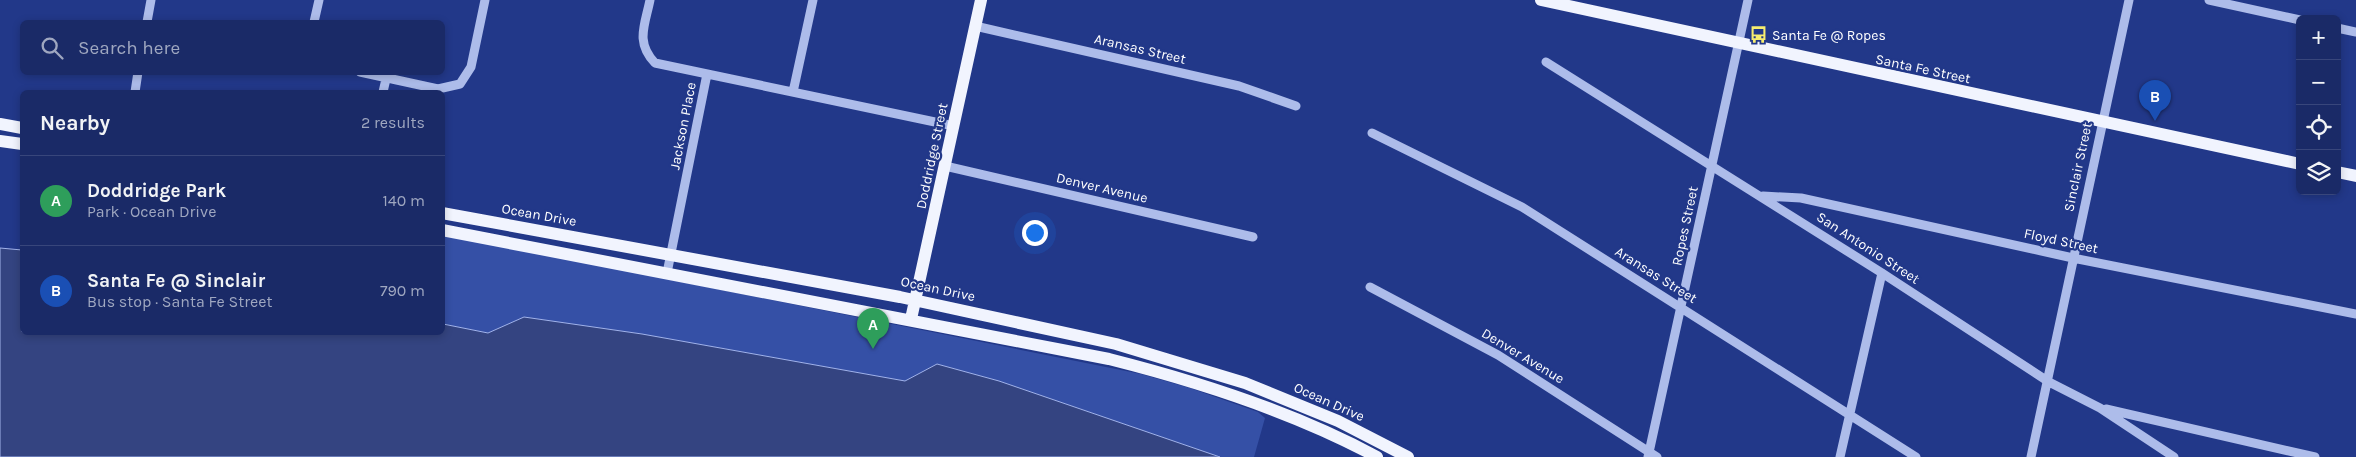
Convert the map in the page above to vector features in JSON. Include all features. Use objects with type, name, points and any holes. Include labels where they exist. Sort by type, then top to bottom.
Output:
[{"type":"main road","name":"Doddridge Street","points":[[911,319],[981,0]]},
{"type":"main road","name":"Santa Fe Street","points":[[1541,0],[2102,123],[2296,163]]},
{"type":"main road","points":[[0,124],[20,128]]},
{"type":"main road","points":[[0,141],[20,144]]},
{"type":"main road","points":[[2341,173],[2356,176]]},
{"type":"main road","name":"Ocean Drive","points":[[445,214],[916,300],[1116,344],[1245,383],[1370,437],[1408,457]]},
{"type":"main road","points":[[506,243],[510,225]]},
{"type":"main road","points":[[445,231],[911,319],[1109,359],[1252,402],[1377,457]]},
{"type":"main road","points":[[582,257],[584,238]]},
{"type":"main road","points":[[1194,383],[1198,368]]},
{"type":"main road","points":[[1363,450],[1370,437]]},
{"type":"street","points":[[147,20],[152,0]]},
{"type":"street","points":[[314,20],[319,0]]},
{"type":"street","points":[[371,75],[438,89],[460,84],[471,66],[485,0]]},
{"type":"street","name":"Jackson Place","points":[[650,0],[642,37],[646,53],[655,63],[707,74],[667,273]]},
{"type":"street","points":[[793,92],[813,0]]},
{"type":"street","name":"Ropes Street","points":[[1652,455],[1748,0]]},
{"type":"street","name":"Sinclair Street","points":[[2031,457],[2049,382],[2073,258],[2128,0]]},
{"type":"street","points":[[2209,0],[2296,19]]},
{"type":"street","name":"Aransas Street","points":[[976,26],[1239,86],[1296,106]]},
{"type":"street","points":[[2341,29],[2356,32]]},
{"type":"street","name":"San Antonio Street","points":[[1546,62],[1761,196],[2049,382],[2100,408],[2163,454],[2174,457]]},
{"type":"street","points":[[707,74],[954,126]]},
{"type":"street","points":[[135,90],[138,75]]},
{"type":"street","points":[[383,90],[386,79]]},
{"type":"street","name":"Aransas Street","points":[[1372,133],[1522,207],[1916,457]]},
{"type":"street","name":"Denver Avenue","points":[[945,166],[1253,237]]},
{"type":"street","name":"Floyd Street","points":[[1761,196],[1801,198],[2073,258],[2356,314]]},
{"type":"street","points":[[1840,457],[1882,273]]},
{"type":"street","name":"Denver Avenue","points":[[1370,287],[1498,355],[1652,455]]},
{"type":"street","points":[[2100,408],[2315,457]]},
{"type":"shaded area","points":[[445,235],[1141,374],[1190,388],[1258,412],[1265,418],[1254,457],[1220,457],[999,381],[937,364],[905,381],[642,334],[524,317],[488,333],[445,324]]},
{"type":"shaded area","points":[[0,248],[20,250],[20,335],[445,335],[445,324],[488,333],[524,317],[642,334],[905,381],[937,364],[999,381],[1220,457],[0,457]]},
{"type":"place","name":"Santa Fe @ Ropes","points":[[1758,35]]},
{"type":"place","name":"Santa Fe @ Sinclair","points":[[2155,121]]},
{"type":"place","name":"Doddridge Park","points":[[873,349]]}]
